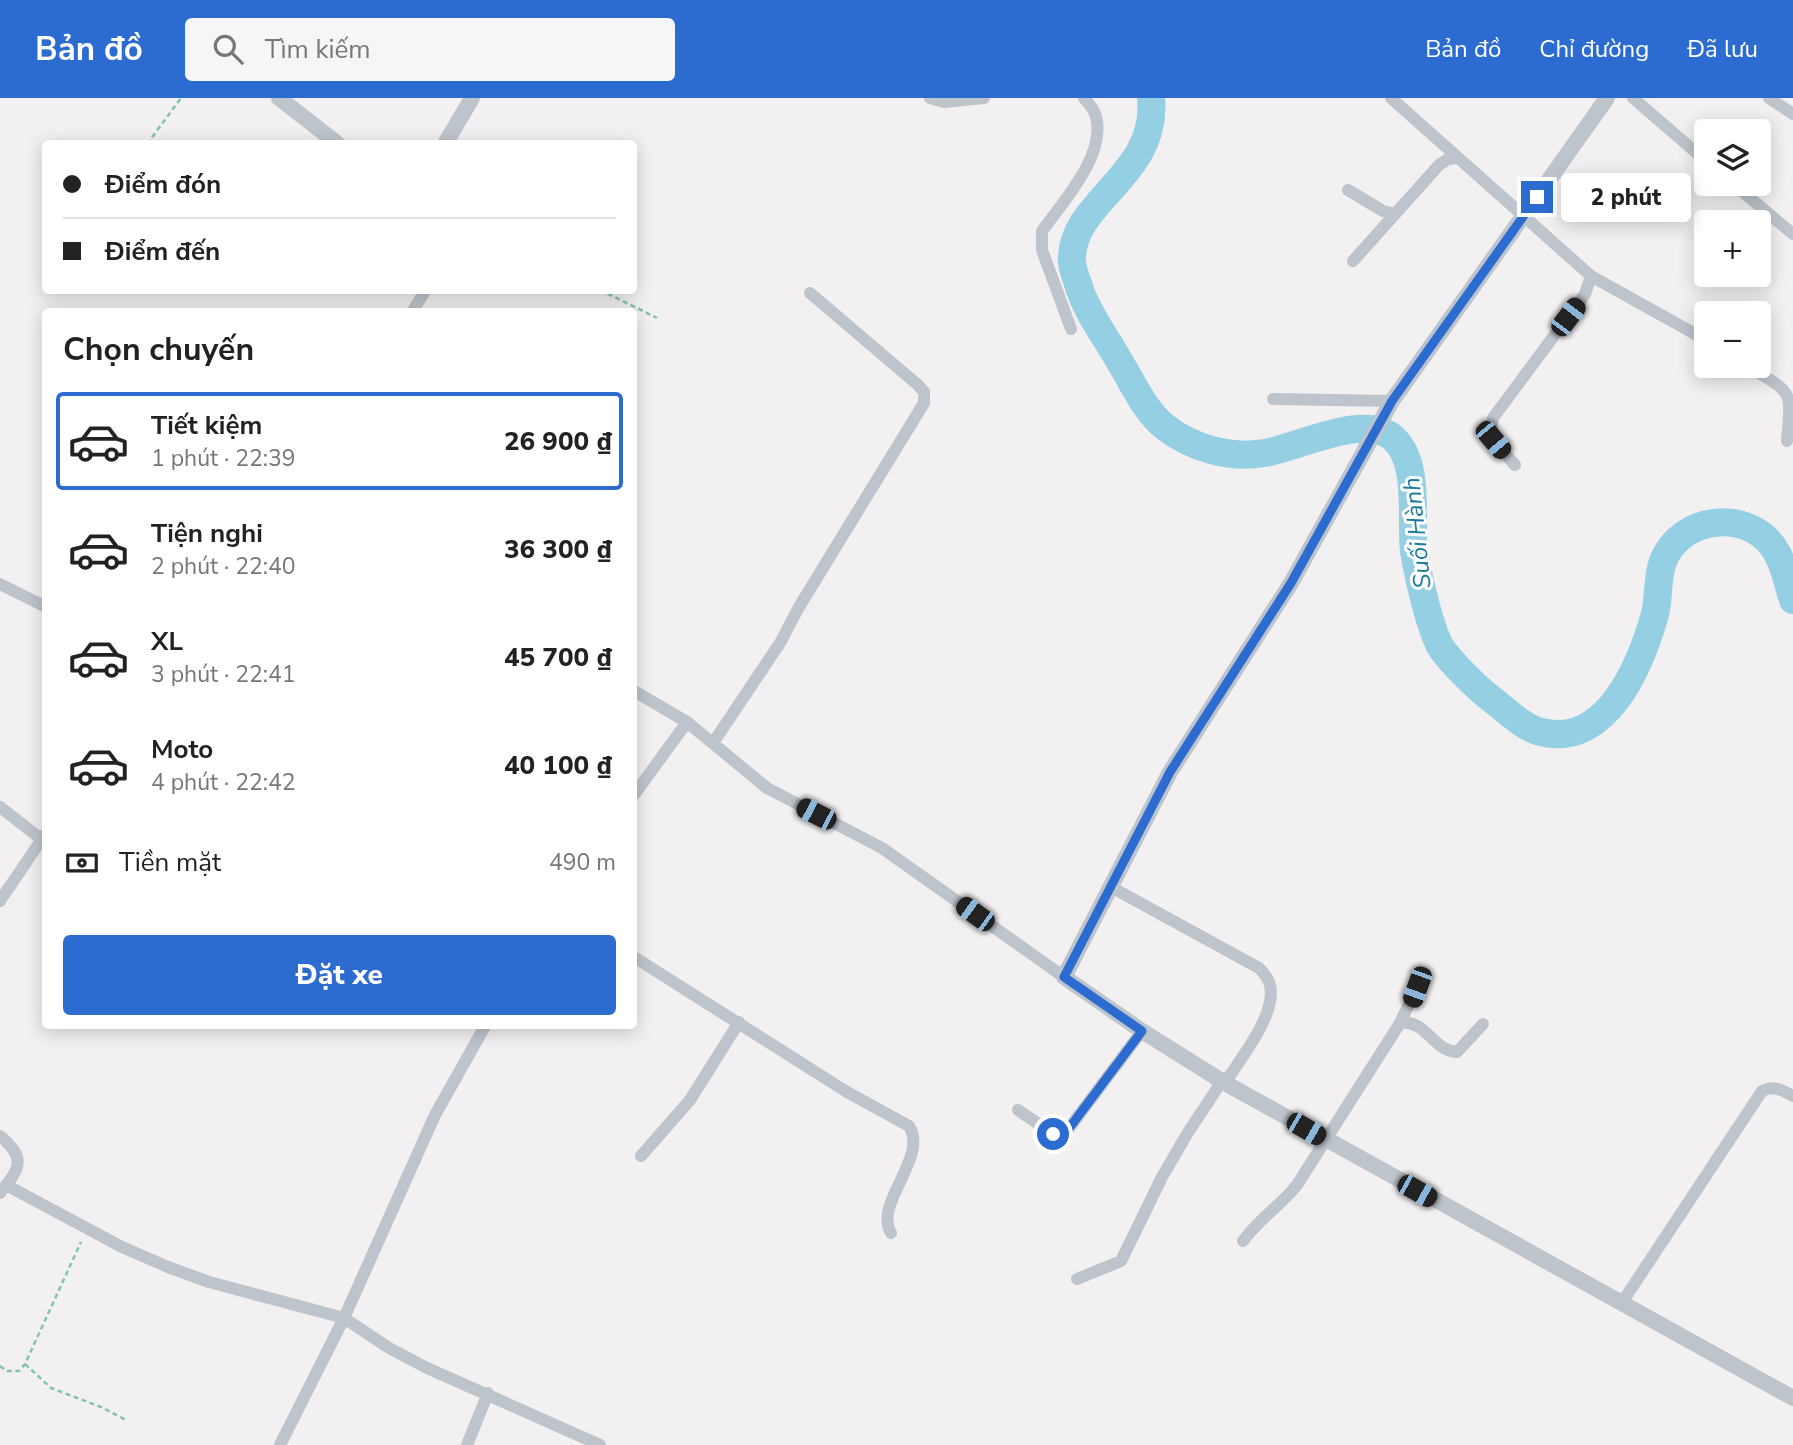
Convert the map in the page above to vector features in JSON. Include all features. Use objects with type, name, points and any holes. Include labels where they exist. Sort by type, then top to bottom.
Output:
[{"type":"street","points":[[279,98],[333,140]]},
{"type":"street","points":[[447,140],[472,98]]},
{"type":"street","points":[[930,98],[944,102],[984,98]]},
{"type":"street","points":[[1071,329],[1042,250],[1041,240],[1042,231],[1084,171],[1096,145],[1094,111],[1084,98]]},
{"type":"street","points":[[1391,98],[1591,276],[1694,333]]},
{"type":"street","points":[[1064,977],[1170,772],[1291,583],[1392,401],[1606,98]]},
{"type":"street","points":[[1633,98],[1694,150]]},
{"type":"street","points":[[1769,98],[1793,114]]},
{"type":"street","points":[[1353,261],[1439,165],[1448,159],[1458,158]]},
{"type":"street","points":[[1348,190],[1383,211],[1395,214]]},
{"type":"street","points":[[1747,196],[1793,234]]},
{"type":"street","points":[[1515,465],[1493,440],[1490,432],[1493,418],[1585,294],[1591,276]]},
{"type":"street","points":[[713,743],[780,643],[799,607],[924,403],[924,392],[918,385],[810,293]]},
{"type":"street","points":[[1766,378],[1788,395],[1790,406],[1787,440]]},
{"type":"street","points":[[1273,400],[1392,401]]},
{"type":"street","points":[[0,584],[42,605]]},
{"type":"street","points":[[637,693],[687,722],[767,788],[882,848],[1142,1031],[1224,1082],[1793,1398]]},
{"type":"street","points":[[637,791],[687,722]]},
{"type":"street","points":[[0,807],[42,835]]},
{"type":"street","points":[[0,901],[42,838]]},
{"type":"street","points":[[1077,1279],[1121,1261],[1162,1177],[1187,1134],[1264,1021],[1271,995],[1267,978],[1259,968],[1111,887]]},
{"type":"street","points":[[637,959],[847,1092],[909,1126],[913,1132],[912,1152],[887,1216],[891,1233]]},
{"type":"street","points":[[1243,1241],[1257,1223],[1288,1197],[1400,1023],[1417,987]]},
{"type":"street","points":[[641,1156],[690,1100],[739,1022]]},
{"type":"street","points":[[1400,1023],[1415,1023],[1443,1048],[1457,1052],[1483,1024]]},
{"type":"street","points":[[280,1445],[344,1318],[415,1155],[483,1029]]},
{"type":"street","points":[[1018,1110],[1053,1134],[1059,1137],[1064,1135],[1142,1031]]},
{"type":"street","points":[[1621,1304],[1762,1091],[1769,1087],[1793,1096]]},
{"type":"street","points":[[0,1136],[14,1148],[19,1165],[16,1174],[3,1189],[122,1247],[209,1282],[344,1318],[417,1363],[600,1445]]},
{"type":"street","points":[[467,1445],[488,1393]]},
{"type":"path","points":[[150,140],[181,98]]},
{"type":"path","points":[[608,294],[637,308]]},
{"type":"path","points":[[637,308],[657,318]]},
{"type":"path","points":[[0,1366],[12,1372],[19,1371],[25,1364],[87,1228]]},
{"type":"path","points":[[25,1364],[51,1388],[126,1420]]},
{"type":"waterway","name":"Suối Hành","points":[[1151,98],[1150,125],[1141,148],[1128,169],[1084,222],[1075,241],[1073,270],[1094,319],[1152,413],[1165,427],[1199,446],[1225,453],[1251,454],[1278,450],[1348,430],[1380,431],[1392,437],[1401,447],[1411,475],[1414,551],[1424,600],[1436,637],[1458,668],[1511,715],[1535,730],[1564,734],[1585,728],[1602,715],[1618,698],[1641,656],[1655,614],[1660,575],[1667,553],[1691,530],[1722,522],[1738,524],[1767,539],[1777,553],[1793,600]]},
{"type":"route","points":[[1053,1134],[1059,1137],[1064,1135],[1142,1031],[1064,977],[1154,801],[1291,583],[1392,401],[1537,197]]}]
